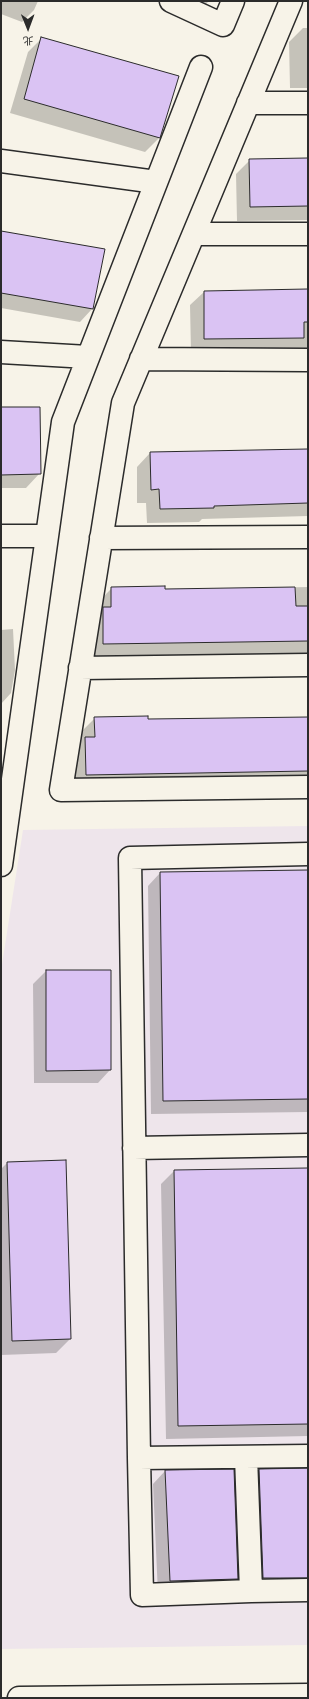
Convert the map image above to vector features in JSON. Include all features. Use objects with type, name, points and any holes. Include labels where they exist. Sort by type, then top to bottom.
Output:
[{"type":"street","points":[[171,1],[223,25],[233,1]]},
{"type":"street","points":[[291,1],[123,402],[61,790],[308,787]]},
{"type":"street","points":[[1,865],[9,746],[47,536],[62,422],[201,67]]},
{"type":"street","points":[[248,103],[308,103]]},
{"type":"street","points":[[1,161],[156,182]]},
{"type":"street","points":[[194,234],[308,234]]},
{"type":"street","points":[[1,352],[88,357]]},
{"type":"street","points":[[141,359],[308,360]]},
{"type":"street","points":[[1,536],[47,536]]},
{"type":"street","points":[[101,538],[308,537]]},
{"type":"street","points":[[80,668],[308,665]]},
{"type":"street","points":[[308,854],[130,858],[142,1595],[308,1590]]},
{"type":"street","points":[[134,1148],[308,1145]]},
{"type":"street","points":[[139,1458],[308,1456]]},
{"type":"street","points":[[246,1457],[251,1591]]},
{"type":"street","points":[[19,1698],[308,1696]]},
{"type":"shaded area","points":[[308,826],[308,1645],[1,1649],[1,971],[23,830]]},
{"type":"building","points":[[41,37],[179,76],[160,138],[24,99]]},
{"type":"building","points":[[308,158],[308,206],[250,207],[249,159]]},
{"type":"building","points":[[1,231],[105,249],[93,309],[1,293]]},
{"type":"building","points":[[308,289],[308,322],[304,322],[304,338],[204,339],[204,291]]},
{"type":"building","points":[[1,407],[40,407],[41,474],[1,475]]},
{"type":"building","points":[[308,449],[308,503],[160,509],[159,489],[151,490],[150,452]]},
{"type":"building","points":[[165,586],[165,589],[295,587],[296,606],[308,606],[308,641],[103,644],[103,607],[111,607],[111,587]]},
{"type":"building","points":[[148,716],[148,719],[308,717],[308,771],[86,775],[85,737],[95,737],[94,717]]},
{"type":"building","points":[[308,870],[308,1099],[163,1101],[160,872]]},
{"type":"building","points":[[46,970],[111,970],[111,1070],[46,1071]]},
{"type":"building","points":[[66,1160],[71,1339],[12,1341],[7,1162]]},
{"type":"building","points":[[308,1168],[308,1424],[178,1426],[174,1170]]},
{"type":"building","points":[[308,1468],[308,1578],[263,1578],[259,1469]]},
{"type":"building","points":[[234,1469],[238,1579],[170,1581],[165,1470]]}]
